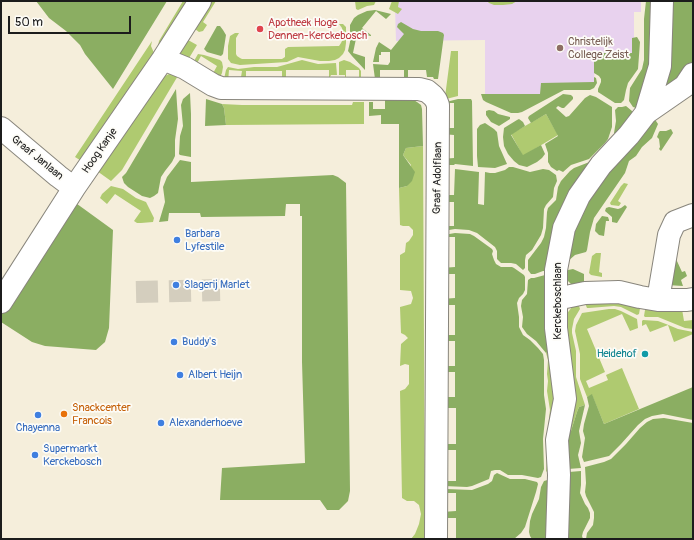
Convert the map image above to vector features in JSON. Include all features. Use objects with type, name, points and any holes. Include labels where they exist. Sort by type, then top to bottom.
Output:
[{"type":"street","name":"Hoog Kanje","points":[[1,302],[74,188],[163,59],[200,1]]},
{"type":"street","name":"Kerckeboschlaan","points":[[646,113],[660,66],[662,1]]},
{"type":"street","name":"Graaf Adolflaan","points":[[163,59],[184,68],[221,88],[419,89],[427,91],[436,100],[438,105],[436,539]]},
{"type":"street","name":"Kerckeboschlaan","points":[[557,539],[559,475],[557,440],[565,399],[556,328],[556,270],[564,228],[578,196],[601,165],[629,135],[646,113],[685,86],[693,74]]},
{"type":"street","name":"Graaf Janlaan","points":[[1,128],[74,188]]},
{"type":"street","points":[[658,300],[669,235],[675,222],[693,215]]},
{"type":"street","points":[[556,299],[585,293],[619,292],[658,300],[687,300],[693,298]]},
{"type":"shaded area","name":"Christelijk College Zeist","points":[[395,1],[641,1],[641,12],[634,12],[634,55],[595,57],[594,83],[542,94],[485,95],[485,40],[396,41]]},
{"type":"green space","points":[[36,1],[167,1],[113,89],[85,54],[80,45],[66,31],[49,18]]},
{"type":"green space","points":[[183,1],[189,1],[160,48],[158,46],[159,41]]},
{"type":"green space","points":[[208,1],[216,1],[203,22],[207,25],[203,31],[199,32],[195,29]]},
{"type":"green space","points":[[355,1],[376,1],[374,5],[358,10],[356,9]]},
{"type":"green space","points":[[392,1],[399,1],[398,7],[402,9],[398,14],[389,9]]},
{"type":"green space","points":[[487,1],[517,1],[512,4],[494,5]]},
{"type":"green space","points":[[646,1],[658,1],[659,44],[636,108],[633,107],[629,101],[630,88],[642,69],[644,60],[644,19]]},
{"type":"green space","points":[[668,1],[693,1],[693,64],[660,96]]},
{"type":"green space","points":[[375,10],[391,14],[386,19],[376,11],[362,28],[371,36],[357,34],[353,53],[365,57],[365,70],[348,51],[350,42],[350,25],[354,18],[358,15],[367,11]]},
{"type":"green space","points":[[401,22],[413,29],[421,31],[438,31],[443,33],[444,35],[438,79],[427,77],[426,70],[408,70],[408,82],[404,83],[404,70],[380,70],[380,82],[375,79],[373,64],[388,65],[390,62],[390,52],[381,52],[381,55],[379,55],[379,62],[373,62],[376,48],[379,42],[391,50],[404,34],[397,27]]},
{"type":"green space","points":[[339,24],[343,24],[346,27],[346,43],[343,54],[335,60],[320,61],[298,57],[287,62],[240,65],[231,63],[228,59],[230,36],[235,33],[239,33],[236,38],[236,54],[240,58],[282,59],[285,57],[285,49],[288,47],[339,46],[343,39],[342,28]]},
{"type":"green space","points":[[217,26],[220,26],[226,35],[223,54],[221,56],[207,52],[204,49]]},
{"type":"green space","points":[[637,37],[640,42],[638,69],[628,83],[624,100],[621,103],[615,103],[598,92],[601,79],[594,73],[594,53],[632,53],[632,38]]},
{"type":"green space","points":[[188,40],[197,45],[186,63],[183,60],[181,49]]},
{"type":"green space","points":[[152,41],[151,46],[154,53],[83,162],[75,157]]},
{"type":"green space","points":[[451,51],[458,51],[458,96],[446,99],[445,97]]},
{"type":"green space","points":[[198,54],[220,60],[222,62],[223,67],[220,77],[211,77],[217,66],[201,56],[195,67],[191,66]]},
{"type":"green space","points":[[302,60],[318,64],[336,63],[337,75],[331,75],[329,77],[329,70],[286,70],[286,83],[282,83],[282,71],[246,71],[246,83],[240,83],[242,71],[229,70],[228,82],[224,79],[228,67],[238,69],[277,67]]},
{"type":"green space","points":[[344,60],[359,68],[361,71],[361,79],[359,80],[359,70],[346,70],[346,77],[345,75],[339,75],[339,62]]},
{"type":"green space","points":[[169,74],[179,74],[122,170],[111,181],[97,171],[161,78]]},
{"type":"green space","points":[[594,77],[596,78],[597,83],[594,88],[590,90],[564,90],[518,113],[511,113],[486,102],[483,100],[481,94],[540,94],[541,83],[594,82]]},
{"type":"green space","points":[[176,89],[178,119],[175,140],[175,156],[161,177],[158,193],[150,198],[142,196],[128,187],[124,183],[122,177],[126,173]]},
{"type":"green space","points":[[190,93],[191,157],[179,154],[180,136],[183,126],[181,105],[183,99]]},
{"type":"green space","points":[[563,94],[571,95],[573,97],[573,99],[564,108],[558,106],[556,108],[566,117],[569,116],[585,98],[590,95],[612,107],[612,127],[608,139],[589,159],[571,165],[563,172],[559,170],[557,171],[551,167],[548,162],[548,153],[545,144],[558,136],[546,114],[531,123],[528,118]]},
{"type":"green space","points":[[206,99],[222,104],[224,108],[226,125],[205,126]]},
{"type":"green space","points":[[412,99],[421,105],[422,109],[423,146],[406,148],[403,155],[415,172],[412,181],[407,186],[399,188],[399,124],[381,124],[381,115],[369,116],[369,102],[373,102],[373,109],[385,109],[385,100]]},
{"type":"green space","points":[[458,99],[471,99],[472,101],[473,166],[455,164],[440,165],[441,159],[454,158],[454,135],[442,134],[440,128],[454,128],[454,103],[442,103]]},
{"type":"green space","points":[[353,102],[364,102],[364,124],[226,125],[224,108],[222,104],[352,105]]},
{"type":"green space","points":[[626,106],[632,111],[633,114],[619,133],[614,133],[616,121],[615,110],[618,107]]},
{"type":"green space","points":[[489,110],[510,117],[510,119],[499,126],[491,122],[486,115],[486,111]]},
{"type":"green space","points":[[546,114],[558,135],[523,156],[511,134]]},
{"type":"green space","points":[[519,119],[525,126],[511,135],[523,155],[541,145],[545,154],[537,162],[527,167],[519,165],[514,161],[504,146],[504,128]]},
{"type":"green space","points":[[653,119],[658,124],[652,138],[642,147],[636,156],[629,161],[625,173],[594,218],[586,252],[575,255],[567,262],[580,207]]},
{"type":"green space","points":[[485,123],[497,132],[499,146],[507,164],[495,168],[478,167],[477,129],[480,125]]},
{"type":"green space","points":[[671,129],[673,133],[661,151],[659,149],[659,139],[657,137],[659,132]]},
{"type":"green space","points":[[423,146],[425,539],[411,539],[419,524],[421,514],[419,505],[414,501],[407,501],[402,498],[400,391],[405,389],[409,384],[409,365],[405,364],[400,366],[401,344],[408,338],[401,333],[400,307],[411,304],[413,298],[411,291],[400,290],[400,255],[405,252],[406,243],[413,235],[413,230],[409,226],[400,225],[399,188],[407,186],[411,165],[403,155],[406,148]]},
{"type":"green space","points":[[180,160],[191,162],[191,182],[333,175],[346,183],[350,491],[348,501],[339,510],[327,510],[320,500],[220,500],[222,468],[305,463],[302,362],[302,216],[300,216],[300,204],[286,204],[285,216],[201,217],[200,213],[169,213],[168,221],[159,222],[165,202],[163,187],[167,177]]},
{"type":"green space","points":[[592,161],[552,233],[546,271],[531,274],[528,270],[528,260],[544,237],[548,208],[556,200],[558,187],[561,181],[574,168]]},
{"type":"green space","points":[[509,167],[530,172],[543,169],[549,170],[556,175],[557,181],[554,188],[553,197],[544,209],[541,235],[532,250],[526,255],[525,268],[523,270],[516,264],[501,263],[497,259],[497,251],[495,247],[477,233],[469,230],[455,229],[443,231],[440,226],[454,226],[454,202],[440,202],[442,195],[454,195],[455,169],[479,172],[478,204],[484,205],[485,172],[495,173]]},
{"type":"green space","points":[[624,183],[628,184],[618,201],[621,203],[619,206],[611,205],[610,203]]},
{"type":"green space","points":[[111,186],[123,189],[136,198],[146,202],[154,218],[153,222],[137,223],[134,221],[141,211],[115,194],[107,204],[100,198],[102,194]]},
{"type":"green space","points":[[73,201],[113,230],[109,328],[105,342],[96,350],[45,346],[32,342],[1,322],[1,313]]},
{"type":"green space","points":[[625,205],[627,207],[617,223],[612,222],[612,217],[605,211],[606,208],[609,207],[618,209]]},
{"type":"green space","points":[[602,216],[608,217],[609,220],[606,221],[604,236],[599,235],[595,231],[596,224]]},
{"type":"green space","points":[[455,233],[470,234],[474,236],[492,249],[492,254],[496,264],[501,267],[512,267],[525,277],[525,290],[517,303],[519,327],[523,335],[543,354],[544,360],[544,395],[546,409],[543,439],[544,469],[541,477],[508,475],[500,470],[495,470],[491,471],[489,479],[472,486],[444,486],[443,481],[456,481],[456,450],[443,450],[441,444],[456,444],[456,408],[442,408],[443,397],[455,397],[455,372],[441,372],[441,366],[455,366],[455,341],[441,341],[442,335],[455,335],[455,305],[442,305],[441,299],[455,298],[455,274],[441,274],[441,268],[455,267],[455,237],[443,237],[444,235]]},
{"type":"green space","points":[[671,248],[682,272],[685,271],[687,276],[681,280],[683,286],[667,285]]},
{"type":"green space","points":[[596,253],[601,253],[599,272],[602,273],[602,277],[591,275],[589,273],[592,256]]},
{"type":"green space","points":[[573,269],[584,274],[584,287],[571,284],[564,276],[563,271]]},
{"type":"green space","points":[[547,275],[550,351],[546,353],[522,327],[523,317],[521,306],[522,300],[527,294],[528,280]]},
{"type":"green space","points":[[584,301],[641,303],[639,314],[637,315],[621,307],[614,306],[587,308]]},
{"type":"green space","points":[[578,303],[580,309],[574,319],[572,333],[576,351],[576,377],[585,405],[579,407],[571,431],[567,437],[565,316],[572,307]]},
{"type":"green space","points":[[646,304],[682,309],[684,321],[693,320],[693,329],[685,328],[658,317],[645,317]]},
{"type":"green space","points":[[609,309],[621,311],[637,319],[638,328],[630,331],[622,314],[587,329],[605,372],[586,381],[589,388],[608,380],[606,375],[622,368],[639,409],[604,424],[592,395],[587,397],[580,379],[580,354],[575,331],[576,325],[582,313]]},
{"type":"green space","points":[[643,320],[658,321],[666,324],[678,329],[693,332],[693,334],[674,342],[668,325],[650,332],[646,324],[642,326]]},
{"type":"green space","points":[[550,351],[555,380],[551,474],[546,471],[547,437],[550,410],[547,391],[548,360],[546,353]]},
{"type":"green space","points":[[693,387],[693,420],[663,414],[652,416],[645,419],[638,425],[609,456],[584,462],[582,457],[585,438],[583,431],[589,406],[587,397],[592,394],[604,424]]},
{"type":"green space","points":[[585,405],[579,431],[581,443],[578,455],[581,468],[568,469],[567,437],[571,431],[579,407]]},
{"type":"green space","points":[[664,418],[693,423],[693,539],[586,539],[587,533],[593,525],[594,512],[585,492],[585,467],[611,459],[647,422],[653,419]]},
{"type":"green space","points":[[581,471],[580,493],[590,513],[590,518],[583,532],[583,539],[565,539],[569,472]]},
{"type":"green space","points":[[497,473],[510,479],[525,479],[537,482],[536,492],[525,527],[514,539],[456,539],[456,518],[442,518],[442,512],[456,511],[456,493],[442,493],[446,489],[472,490],[488,484]]},
{"type":"green space","points":[[551,479],[550,539],[532,539],[529,532],[532,514],[539,499],[541,487],[544,481]]},
{"type":"tunnel","points":[[136,292],[220,290]]},
{"type":"place","name":"Apotheek Hoge Dennen-Kerckebosch","points":[[260,29]]},
{"type":"place","name":"Christelijk College Zeist","points":[[560,48]]},
{"type":"place","name":"Barbara Lyfestile","points":[[177,240]]},
{"type":"place","name":"Slagerij Marlet","points":[[176,285]]},
{"type":"place","name":"Buddy's","points":[[174,342]]},
{"type":"place","name":"Heidehof","points":[[645,354]]},
{"type":"place","name":"Albert Heijn","points":[[180,375]]},
{"type":"place","name":"Snackcenter Francois","points":[[64,414]]},
{"type":"place","name":"Chayenna","points":[[38,415]]},
{"type":"place","name":"Alexanderhoeve","points":[[161,423]]},
{"type":"place","name":"Supermarkt Kerckebosch","points":[[35,455]]}]
